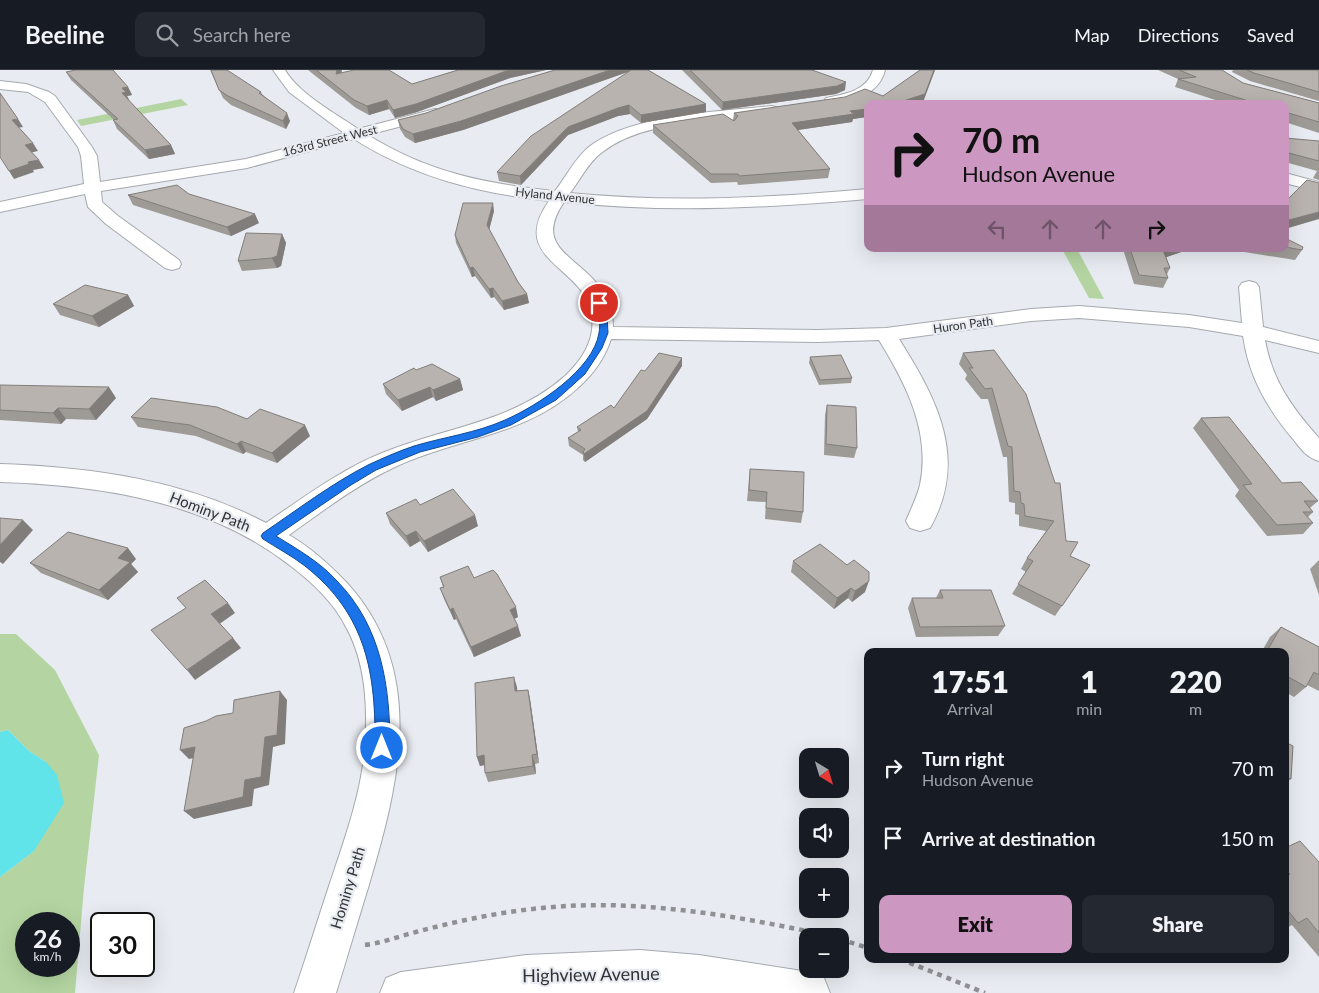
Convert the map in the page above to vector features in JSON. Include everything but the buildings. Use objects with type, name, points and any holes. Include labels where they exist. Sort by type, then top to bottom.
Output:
[{"type":"street","name":"Hyland Avenue","points":[[279,70],[289,85],[355,135],[393,157],[448,178],[489,188],[605,201],[690,204],[799,200],[864,194]]},
{"type":"street","points":[[816,104],[838,100],[864,91],[874,82],[879,70]]},
{"type":"street","points":[[0,85],[29,88],[44,94],[50,99],[85,147],[90,166],[94,203],[100,210],[172,264]]},
{"type":"street","points":[[267,536],[347,482],[381,464],[416,449],[492,429],[519,417],[544,403],[582,372],[594,355],[604,333],[603,315],[594,293],[587,283],[553,254],[544,230],[547,214],[594,151],[623,135],[665,124],[788,107]]},
{"type":"street","name":"163rd Street West","points":[[91,188],[222,168],[355,135],[450,108]]},
{"type":"street","points":[[1289,179],[1319,187]]},
{"type":"street","points":[[0,207],[91,188]]},
{"type":"street","points":[[1249,287],[1253,331],[1262,374],[1269,390],[1319,453]]},
{"type":"street","name":"Huron Path","points":[[604,333],[817,336],[886,334],[1031,315],[1079,312],[1181,320],[1253,331],[1319,348]]},
{"type":"street","points":[[886,334],[914,379],[932,423],[936,460],[933,486],[920,521]]},
{"type":"street","name":"Hominy Path","points":[[0,473],[58,475],[144,489],[230,517],[267,536],[308,562],[333,584],[357,617],[366,635],[377,667],[383,716],[382,748],[376,793],[315,993]]},
{"type":"street","name":"Highview Avenue","points":[[401,993],[526,976],[640,971],[726,980],[809,993]]},
{"type":"path","points":[[329,948],[373,944],[425,929],[542,908],[600,904],[716,915],[799,930]]},
{"type":"path","points":[[849,942],[864,947]]},
{"type":"path","points":[[910,963],[985,993]]},
{"type":"green space","points":[[181,99],[188,105],[81,126],[77,120]]},
{"type":"green space","points":[[1064,252],[1079,252],[1104,299],[1089,298]]},
{"type":"green space","points":[[0,634],[16,634],[55,670],[99,755],[80,935],[80,912],[15,912],[15,977],[76,977],[75,993],[0,993],[0,877],[34,851],[46,762],[29,751],[8,730],[0,732]]},
{"type":"water","points":[[8,730],[29,751],[46,762],[57,775],[64,803],[34,851],[0,877],[0,732]]},
{"type":"route","points":[[382,748],[383,707],[377,667],[366,635],[352,609],[333,584],[308,562],[267,536],[347,482],[372,468],[416,449],[492,429],[532,411],[552,398],[582,372],[598,348],[604,333],[603,315],[599,303]]}]
